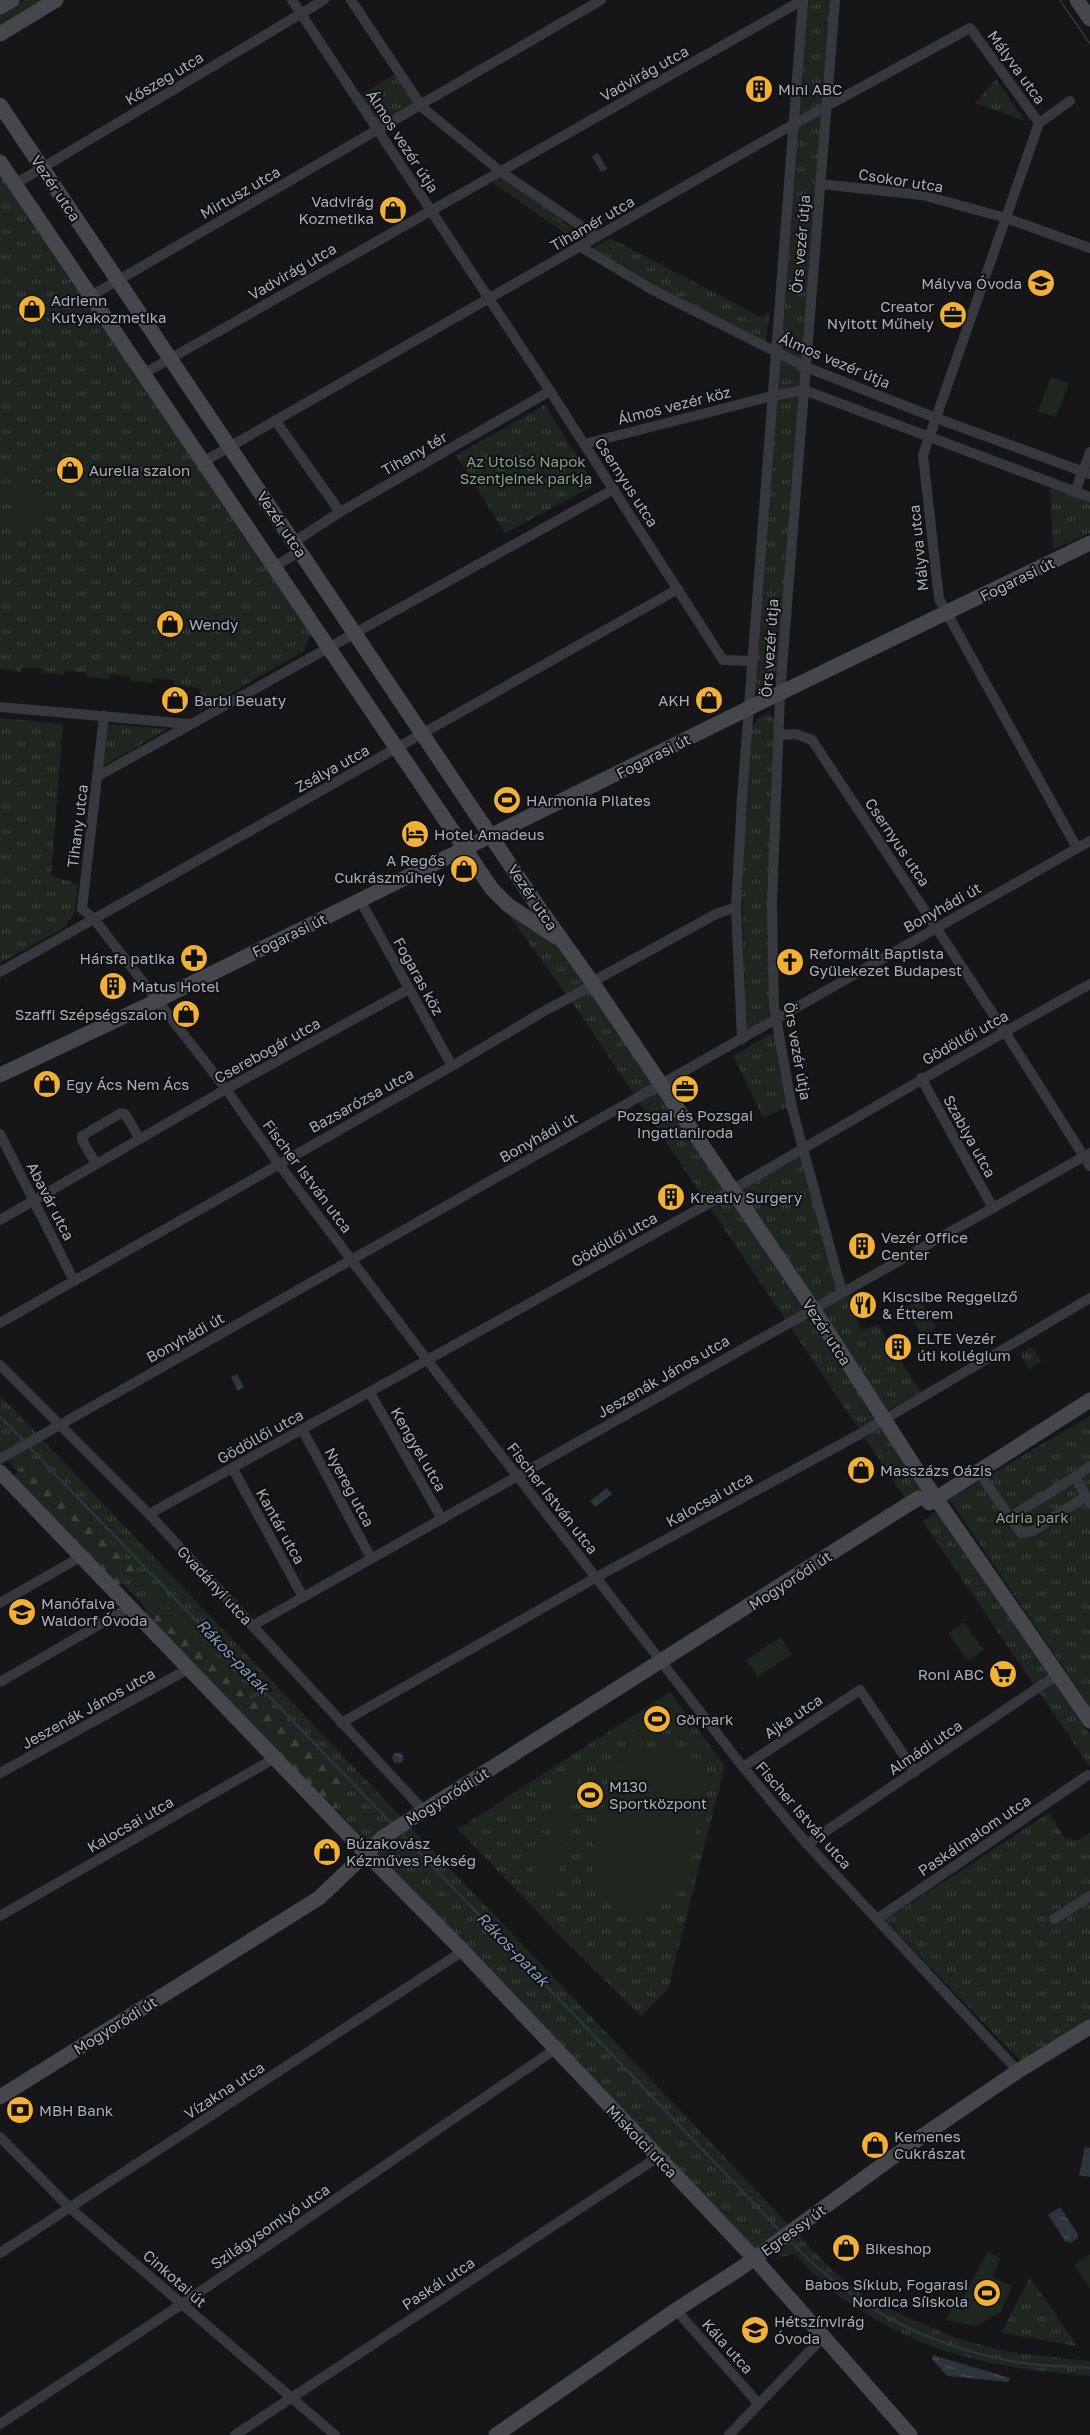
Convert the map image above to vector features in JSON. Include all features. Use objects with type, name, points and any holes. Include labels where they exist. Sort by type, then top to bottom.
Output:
[{"type":"street","points":[[0,7],[12,0]]},
{"type":"street","points":[[0,34],[56,0]]},
{"type":"street","name":"Álmos vezér útja","points":[[292,0],[489,298]]},
{"type":"street","name":"Kőszeg utca","points":[[15,184],[324,0]]},
{"type":"street","points":[[351,0],[420,104],[500,171],[597,237]]},
{"type":"street","points":[[420,104],[601,0]]},
{"type":"street","name":"Örs vezér útja","points":[[742,1039],[736,907],[747,708],[803,0]]},
{"type":"street","name":"Vadvirág utca","points":[[143,374],[803,0]]},
{"type":"street","name":"Örs vezér útja","points":[[836,0],[780,693],[772,904],[776,1018],[792,1108],[842,1292]]},
{"type":"street","points":[[1077,0],[1090,19]]},
{"type":"street","name":"Tihamér utca","points":[[203,462],[794,124],[970,28]]},
{"type":"street","name":"Mályva utca","points":[[970,28],[1039,124]]},
{"type":"street","name":"Mályva utca","points":[[1070,102],[1039,124],[923,455],[939,599],[945,613],[1077,848]]},
{"type":"street","name":"Mirtusz utca","points":[[91,296],[420,104]]},
{"type":"street","name":"Vezér utca","points":[[0,105],[297,546],[359,630],[423,734],[535,902],[592,982],[813,1309],[924,1481],[1088,1715]]},
{"type":"street","name":"Vezér utca","points":[[0,162],[492,889],[508,905],[564,943]]},
{"type":"street","name":"Csokor utca","points":[[820,184],[922,195],[1006,218],[1090,248]]},
{"type":"street","name":"Álmos vezér útja","points":[[581,247],[651,289],[806,367],[936,418],[1086,472]]},
{"type":"street","name":"Csernyus utca","points":[[489,298],[723,660],[751,661]]},
{"type":"street","points":[[804,390],[1090,497]]},
{"type":"street","name":"Álmos vezér köz","points":[[584,444],[772,396],[804,390]]},
{"type":"street","name":"Tihany tér","points":[[274,567],[340,512],[550,391]]},
{"type":"street","points":[[275,420],[340,512]]},
{"type":"street","points":[[1075,492],[1086,472],[1090,452]]},
{"type":"street","points":[[359,630],[614,489]]},
{"type":"street","name":"Fogarasi út","points":[[0,1075],[465,850],[747,708],[1090,543]]},
{"type":"street","name":"Zsálya utca","points":[[0,972],[678,589]]},
{"type":"street","name":"Tihany utca","points":[[94,919],[82,909],[98,776],[359,630]]},
{"type":"street","points":[[0,707],[189,724]]},
{"type":"street","points":[[98,776],[104,716]]},
{"type":"street","name":"Csernyus utca","points":[[779,735],[796,734],[812,740],[1087,1155],[1090,1166]]},
{"type":"street","points":[[450,828],[467,838],[476,840],[492,836]]},
{"type":"street","name":"Bonyhádi út","points":[[0,1459],[1090,841]]},
{"type":"street","name":"Fogaras köz","points":[[360,900],[452,1066]]},
{"type":"street","points":[[523,915],[530,913],[535,902]]},
{"type":"street","name":"Bazsarózsa utca","points":[[0,1323],[278,1163],[452,1066],[546,1010],[586,989],[592,982],[716,914],[736,907]]},
{"type":"street","name":"Fischer István utca","points":[[94,919],[226,1089],[278,1163],[428,1361],[743,1768],[807,1844],[1018,2071]]},
{"type":"street","points":[[1087,986],[1090,997]]},
{"type":"street","name":"Gödöllői utca","points":[[149,1514],[428,1361],[732,1189],[921,1078],[1087,986]]},
{"type":"street","name":"Cserebogár utca","points":[[0,1220],[226,1089],[409,989]]},
{"type":"street","name":"Szablya utca","points":[[921,1078],[993,1208]]},
{"type":"street","points":[[96,1164],[82,1138],[121,1113],[125,1114],[140,1139]]},
{"type":"street","name":"Abavár utca","points":[[0,1134],[74,1281]]},
{"type":"street","name":"Jeszenák János utca","points":[[252,1626],[1087,1155]]},
{"type":"street","name":"Kalocsai utca","points":[[341,1722],[595,1578],[858,1435],[1090,1298]]},
{"type":"street","name":"Gvadányi utca","points":[[0,1365],[149,1514],[424,1811]]},
{"type":"street","name":"Kengyel utca","points":[[370,1393],[442,1519]]},
{"type":"street","name":"Mogyoródi út","points":[[0,2098],[319,1898],[382,1838],[405,1823],[904,1507],[919,1498],[936,1497],[1090,1400]]},
{"type":"street","name":"Nyereg utca","points":[[302,1429],[371,1558]]},
{"type":"street","points":[[1009,1518],[1090,1466]]},
{"type":"street","name":"Kantár utca","points":[[233,1469],[302,1597]]},
{"type":"street","points":[[978,1471],[1018,1532],[1027,1534],[1088,1500],[1075,1477]]},
{"type":"street","points":[[0,1472],[366,1853]]},
{"type":"street","points":[[0,1603],[82,1556]]},
{"type":"street","points":[[0,1682],[130,1607]]},
{"type":"street","name":"Jeszenák János utca","points":[[0,1773],[190,1668]]},
{"type":"street","name":"Almádi utca","points":[[807,1844],[1058,1674]]},
{"type":"street","name":"Ajka utca","points":[[743,1768],[860,1690],[915,1772]]},
{"type":"street","name":"Kalocsai utca","points":[[0,1916],[275,1758]]},
{"type":"street","name":"Paskálmalom utca","points":[[877,1919],[1088,1775]]},
{"type":"street","name":"Miskolci utca","points":[[366,1853],[464,1951],[554,2050],[754,2258],[910,2435]]},
{"type":"street","points":[[1054,1920],[1090,1896]]},
{"type":"street","name":"Vízakna utca","points":[[0,2253],[464,1951]]},
{"type":"street","name":"Egressy út","points":[[496,2435],[676,2310],[796,2230],[825,2206],[915,2141],[1018,2071],[1090,2027]]},
{"type":"street","name":"Szilágysomlyó utca","points":[[0,2424],[182,2304],[554,2050]]},
{"type":"street","name":"Cinkotai út","points":[[0,2137],[70,2208],[335,2435]]},
{"type":"street","name":"Paskál utca","points":[[235,2435],[658,2157]]},
{"type":"street","name":"Kála utca","points":[[676,2310],[758,2403]]},
{"type":"street","points":[[730,2435],[758,2403],[824,2336]]},
{"type":"green space","points":[[23,0],[49,0],[0,29],[0,14]]},
{"type":"green space","points":[[803,0],[835,0],[781,677],[748,694]]},
{"type":"green space","points":[[398,72],[420,104],[377,129],[356,98]]},
{"type":"green space","points":[[996,79],[1025,121],[975,103]]},
{"type":"green space","points":[[0,175],[311,635],[303,652],[199,711],[201,688],[174,685],[174,680],[153,678],[152,683],[130,681],[131,676],[110,674],[109,679],[87,677],[87,673],[65,670],[64,675],[43,673],[43,669],[22,667],[21,672],[0,669]]},
{"type":"green space","points":[[500,178],[505,179],[575,230],[566,234],[493,183]]},
{"type":"green space","points":[[610,238],[761,317],[770,311],[765,346],[589,251]]},
{"type":"green space","points":[[1051,377],[1069,383],[1056,417],[1038,411]]},
{"type":"green space","name":"Az Utolsó Napok Szentjeinek parkja","points":[[545,405],[595,485],[505,533],[456,455]]},
{"type":"green space","points":[[18,482],[44,484],[40,527],[14,525]]},
{"type":"green space","points":[[1050,488],[1090,502],[1090,533],[1053,549]]},
{"type":"green space","points":[[769,713],[774,720],[768,899],[769,1019],[746,1031],[742,898],[747,777],[752,728],[758,718]]},
{"type":"green space","points":[[0,718],[63,724],[51,876],[78,884],[75,912],[65,927],[0,963]]},
{"type":"green space","points":[[108,724],[168,729],[103,766]]},
{"type":"green space","points":[[505,910],[547,936],[564,951],[923,1488],[905,1498],[574,1005]]},
{"type":"green space","points":[[770,1034],[775,1036],[787,1108],[763,1117],[733,1056]]},
{"type":"green space","points":[[802,1154],[861,1330],[878,1325],[921,1392],[886,1411],[736,1194]]},
{"type":"green space","points":[[920,1300],[936,1328],[922,1336],[906,1307]]},
{"type":"green space","points":[[1031,1347],[1041,1361],[1030,1369],[1020,1354]]},
{"type":"green space","points":[[0,1395],[831,2269],[867,2299],[955,2338],[1008,2352],[1090,2361],[1090,2376],[1055,2373],[992,2363],[932,2346],[874,2319],[845,2300],[822,2282],[794,2254],[781,2257],[764,2242],[751,2250],[0,1453]]},
{"type":"green space","name":"Adria park","points":[[1090,1416],[1090,1707],[949,1499]]},
{"type":"green space","points":[[33,1458],[136,1570],[119,1586],[13,1476]]},
{"type":"green space","points":[[936,1511],[1090,1735],[1090,1767],[923,1522]]},
{"type":"green space","points":[[157,1596],[341,1780],[334,1813],[143,1614]]},
{"type":"green space","points":[[964,1622],[984,1650],[968,1661],[948,1633]]},
{"type":"green space","points":[[780,1637],[792,1654],[758,1677],[746,1660]]},
{"type":"green space","name":"M130 Sportközpont","points":[[670,1692],[725,1766],[668,1989],[641,2016],[564,1940],[458,1829]]},
{"type":"green space","name":"Görpark","points":[[669,1700],[680,1715],[647,1736],[632,1735],[635,1722]]},
{"type":"green space","points":[[658,1748],[677,1753],[689,1761],[697,1771],[701,1784],[702,1798],[700,1813],[685,1880],[679,1891],[670,1901],[659,1907],[648,1910],[624,1908],[604,1894],[594,1876],[592,1865],[593,1853],[598,1828],[609,1785],[618,1767],[636,1753]]},
{"type":"green space","points":[[559,1773],[578,1777],[570,1812],[550,1808]]},
{"type":"green space","points":[[547,1810],[572,1816],[567,1835],[542,1829]]},
{"type":"green space","points":[[1049,1813],[1064,1837],[1077,1841],[1090,1833],[1090,2019],[1021,2062],[885,1920]]},
{"type":"green space","points":[[543,1833],[566,1839],[554,1889],[551,1888],[550,1891],[530,1886]]},
{"type":"green space","name":"Babos Síklub, Fogarasi Nordica Síiskola","points":[[988,2252],[1000,2258],[993,2277],[1012,2286],[1001,2312],[975,2326],[946,2320],[956,2300],[960,2302]]},
{"type":"green space","points":[[1090,2254],[1090,2289],[1074,2265]]},
{"type":"green space","points":[[1030,2277],[1077,2346],[1001,2333]]},
{"type":"water","points":[[598,153],[607,169],[601,172],[592,156]]},
{"type":"water","points":[[237,1374],[244,1387],[238,1391],[231,1377]]},
{"type":"water","points":[[607,1488],[612,1494],[595,1507],[590,1501]]},
{"type":"water","points":[[398,1752],[404,1758],[398,1764],[392,1758]]},
{"type":"water","points":[[1085,2147],[1090,2148],[1090,2177],[1079,2175]]},
{"type":"water","points":[[1060,2207],[1078,2234],[1078,2238],[1070,2243],[1066,2242],[1048,2215]]},
{"type":"water","points":[[933,2355],[1010,2378],[1009,2382],[947,2376],[932,2359]]},
{"type":"waterway","name":"Rákos-patak","points":[[0,1417],[24,1441]]},
{"type":"waterway","name":"Rákos-patak","points":[[29,1447],[393,1825]]},
{"type":"waterway","points":[[251,1698],[264,1689]]},
{"type":"waterway","name":"Rákos-patak","points":[[400,1832],[781,2232]]},
{"type":"waterway","name":"Rákos-patak","points":[[788,2239],[836,2283],[862,2302],[918,2332],[978,2354],[1011,2361],[1090,2368]]},
{"type":"tram line","points":[[1060,0],[1090,44]]},
{"type":"place","name":"Mini ABC","points":[[759,89]]},
{"type":"place","name":"Vadvirág Kozmetika","points":[[393,210]]},
{"type":"place","name":"Mályva Óvoda","points":[[1041,283]]},
{"type":"place","name":"Adrienn Kutyakozmetika","points":[[32,309]]},
{"type":"place","name":"Creator Nyitott Műhely","points":[[953,315]]},
{"type":"place","name":"Aurelia szalon","points":[[70,470]]},
{"type":"place","name":"Wendy","points":[[170,624]]},
{"type":"place","name":"Barbi Beuaty","points":[[175,700]]},
{"type":"place","name":"AKH","points":[[709,700]]},
{"type":"place","name":"HArmonia Pilates","points":[[507,800]]},
{"type":"place","name":"Hotel Amadeus","points":[[415,834]]},
{"type":"place","name":"A Regős Cukrászműhely","points":[[464,869]]},
{"type":"place","name":"Hársfa patika","points":[[194,958]]},
{"type":"place","name":"Reformált Baptista Gyülekezet Budapest","points":[[790,962]]},
{"type":"place","name":"Matus Hotel","points":[[113,986]]},
{"type":"place","name":"Szaffi Szépségszalon","points":[[186,1014]]},
{"type":"place","name":"Egy Ács Nem Ács","points":[[47,1084]]},
{"type":"place","name":"Pozsgai és Pozsgai Ingatlaniroda","points":[[685,1089]]},
{"type":"place","name":"Kreativ Surgery","points":[[671,1197]]},
{"type":"place","name":"Vezér Office Center","points":[[862,1246]]},
{"type":"place","name":"Kiscsibe Reggeliző & Étterem","points":[[863,1305]]},
{"type":"place","name":"ELTE Vezér úti kollégium","points":[[898,1347]]},
{"type":"place","name":"Masszázs Oázis","points":[[861,1470]]},
{"type":"place","name":"Manófalva Waldorf Óvoda","points":[[22,1612]]},
{"type":"place","name":"Roni ABC","points":[[1003,1674]]},
{"type":"place","name":"Görpark","points":[[657,1719]]},
{"type":"place","name":"M130 Sportközpont","points":[[590,1795]]},
{"type":"place","name":"Búzakovász Kézműves Pékség","points":[[327,1852]]},
{"type":"place","name":"MBH Bank","points":[[20,2110]]},
{"type":"place","name":"Kemenes Cukrászat","points":[[875,2145]]},
{"type":"place","name":"Bikeshop","points":[[846,2248]]},
{"type":"place","name":"Babos Síklub, Fogarasi Nordica Síiskola","points":[[987,2293]]},
{"type":"place","name":"Hétszínvirág Óvoda","points":[[755,2330]]}]
